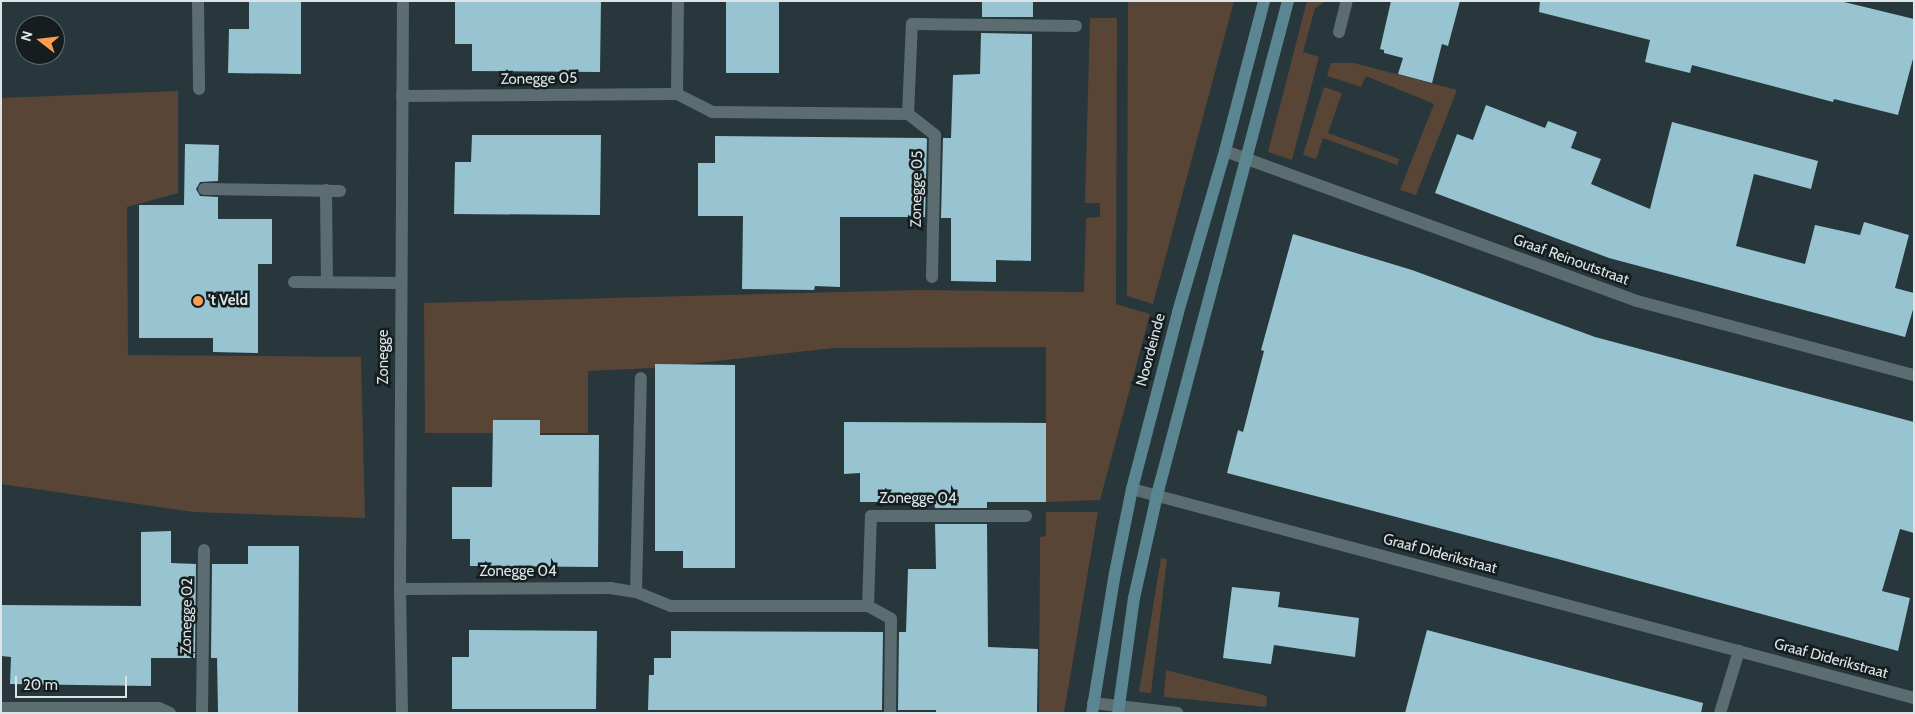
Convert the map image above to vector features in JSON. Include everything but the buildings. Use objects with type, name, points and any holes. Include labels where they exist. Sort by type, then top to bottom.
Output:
[{"type":"street","points":[[198,1],[199,89]]},
{"type":"street","name":"Zonegge","points":[[402,713],[400,589],[403,1]]},
{"type":"street","points":[[677,94],[678,1]]},
{"type":"street","name":"Noordeinde","points":[[1093,708],[1114,573],[1132,489],[1178,312],[1225,152],[1264,1]]},
{"type":"street","points":[[1118,710],[1134,598],[1157,495],[1288,1]]},
{"type":"street","points":[[1339,32],[1347,1]]},
{"type":"street","points":[[908,114],[912,24],[1076,26]]},
{"type":"street","name":"Zonegge 05","points":[[402,96],[677,94],[712,112],[908,114],[935,135],[932,277]]},
{"type":"street","name":"Graaf Reinoutstraat","points":[[1225,152],[1636,301],[1914,376]]},
{"type":"street","points":[[204,189],[340,191]]},
{"type":"street","points":[[326,190],[326,282]]},
{"type":"street","points":[[294,282],[401,283]]},
{"type":"street","points":[[636,592],[641,378]]},
{"type":"street","name":"Graaf Diderikstraat","points":[[1132,489],[1914,698]]},
{"type":"street","name":"Zonegge 04","points":[[868,606],[871,516],[1026,516]]},
{"type":"street","name":"Zonegge 02","points":[[202,713],[204,550]]},
{"type":"street","name":"Zonegge 04","points":[[400,589],[610,588],[636,592],[671,606],[868,606],[891,619],[890,713]]},
{"type":"street","points":[[1720,713],[1739,651]]},
{"type":"street","points":[[1,708],[159,708],[170,713]]},
{"type":"street","points":[[1093,708],[1177,713]]},
{"type":"shaded area","points":[[1128,1],[1234,1],[1153,304],[1127,296]]},
{"type":"shaded area","points":[[1307,1],[1326,1],[1315,8],[1303,52],[1319,57],[1292,160],[1268,152]]},
{"type":"shaded area","points":[[1090,18],[1117,18],[1116,304],[1150,314],[1100,500],[1046,502],[1046,347],[834,348],[653,368],[588,371],[588,433],[425,433],[424,303],[918,290],[1084,292],[1086,218],[1100,217],[1100,203],[1085,203]]},
{"type":"shaded area","points":[[1331,63],[1354,63],[1457,90],[1416,195],[1400,190],[1434,104],[1366,76],[1361,87],[1327,76]]},
{"type":"shaded area","points":[[1324,87],[1342,93],[1328,133],[1399,159],[1397,165],[1323,138],[1316,159],[1303,155]]},
{"type":"shaded area","points":[[178,91],[178,193],[127,207],[128,355],[361,357],[365,518],[193,512],[1,484],[1,98]]},
{"type":"shaded area","points":[[1046,512],[1098,512],[1064,713],[1039,713],[1040,537],[1046,536]]},
{"type":"shaded area","points":[[1161,558],[1167,559],[1151,693],[1139,692]]},
{"type":"shaded area","points":[[1166,670],[1267,696],[1266,707],[1164,697]]},
{"type":"place","name":"'t Veld","points":[[198,301]]}]
